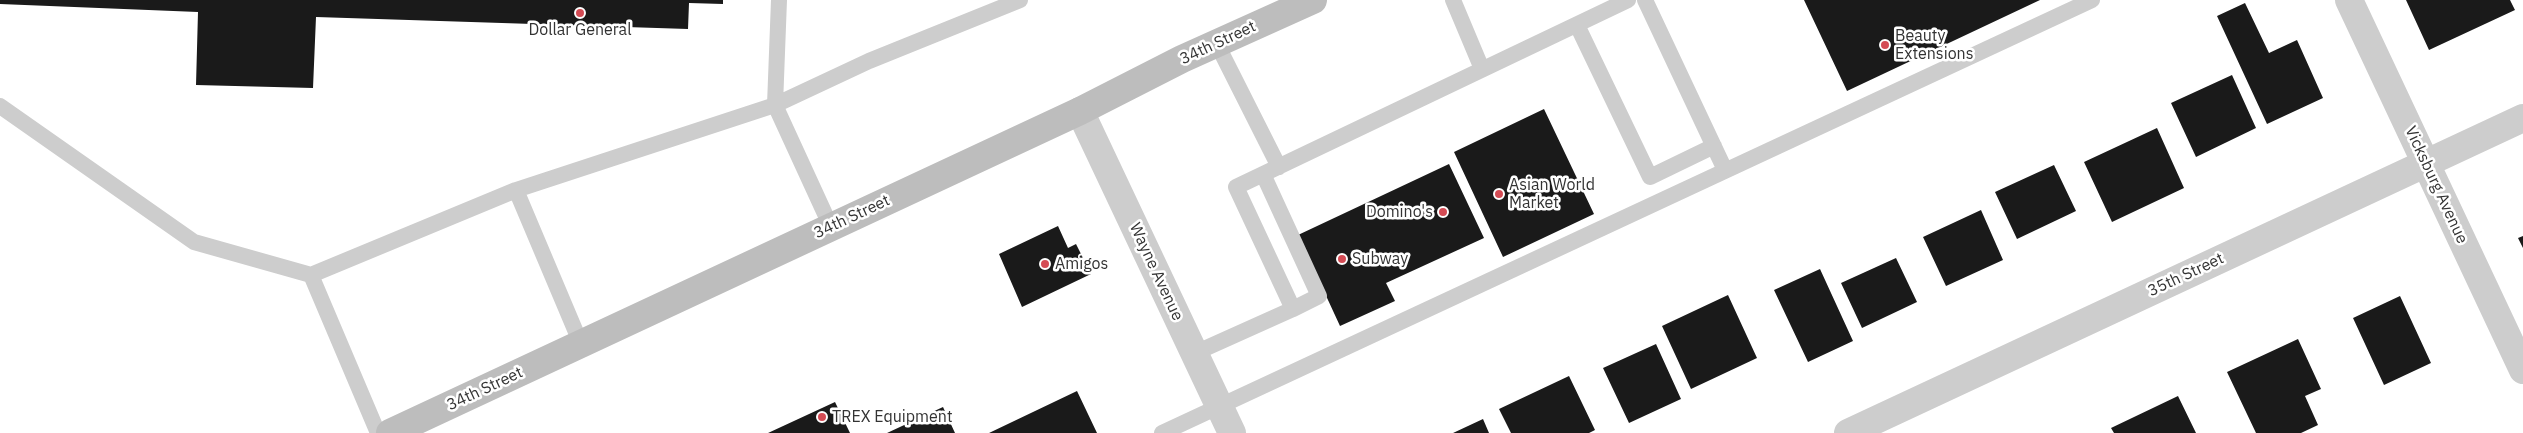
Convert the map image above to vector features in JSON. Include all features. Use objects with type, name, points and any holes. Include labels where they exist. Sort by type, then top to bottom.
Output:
[{"type":"main road","name":"34th Street","points":[[390,433],[1080,111],[1217,44],[1313,0]]},
{"type":"street","name":"Vicksburg Avenue","points":[[2349,0],[2523,370]]},
{"type":"street","name":"Wayne Avenue","points":[[1080,111],[1232,433]]},
{"type":"street","name":"35th Street","points":[[1848,433],[2523,118]]},
{"type":"lane","points":[[779,0],[775,105],[831,227]]},
{"type":"lane","points":[[0,106],[194,242],[311,275],[516,190],[775,105],[868,61],[1020,0]]},
{"type":"lane","points":[[1453,0],[1482,69]]},
{"type":"lane","points":[[1293,309],[1236,187],[1628,0]]},
{"type":"lane","points":[[1644,0],[1725,170]]},
{"type":"lane","points":[[1162,433],[2092,0]]},
{"type":"lane","points":[[1577,25],[1650,177],[1714,146]]},
{"type":"lane","points":[[1217,44],[1279,167]]},
{"type":"lane","points":[[1195,353],[1319,296],[1262,174]]},
{"type":"lane","points":[[516,190],[581,344]]},
{"type":"lane","points":[[311,275],[378,433]]},
{"type":"building","points":[[0,0],[723,0],[723,4],[689,3],[688,29],[316,17],[313,88],[196,85],[198,12],[0,4]]},
{"type":"building","name":"Beauty Extensions","points":[[1804,0],[2040,0],[1847,91]]},
{"type":"building","points":[[2406,0],[2510,0],[2515,10],[2429,50]]},
{"type":"building","points":[[2245,3],[2269,53],[2297,40],[2323,98],[2267,124],[2217,16]]},
{"type":"building","points":[[2232,75],[2256,128],[2196,157],[2171,103]]},
{"type":"building","points":[[1544,109],[1594,214],[1503,257],[1454,152]]},
{"type":"building","points":[[2157,128],[2184,188],[2112,222],[2084,162]]},
{"type":"building","points":[[1449,164],[1484,238],[1386,283],[1395,301],[1340,326],[1298,235]]},
{"type":"building","points":[[2054,165],[2076,211],[2017,239],[1995,192]]},
{"type":"building","points":[[1981,210],[2003,260],[1946,286],[1923,237]]},
{"type":"building","name":"Amigos","points":[[1058,226],[1068,248],[1076,244],[1091,274],[1022,307],[999,254]]},
{"type":"building","points":[[2523,236],[2523,248],[2518,238]]},
{"type":"building","points":[[1896,258],[1917,302],[1862,328],[1841,283]]},
{"type":"building","points":[[1820,269],[1853,341],[1808,362],[1774,290]]},
{"type":"building","points":[[1728,295],[1757,358],[1691,389],[1662,326]]},
{"type":"building","points":[[2400,296],[2431,363],[2384,385],[2353,318]]},
{"type":"building","points":[[2298,339],[2321,389],[2305,396],[2318,425],[2301,433],[2256,433],[2227,372]]},
{"type":"building","points":[[1656,344],[1681,399],[1629,423],[1603,368]]},
{"type":"building","points":[[1569,376],[1595,430],[1589,433],[1511,433],[1499,409]]},
{"type":"building","points":[[1077,391],[1097,433],[989,433]]},
{"type":"building","points":[[2178,396],[2196,433],[2114,433],[2111,428]]},
{"type":"building","name":"TREX Equipment","points":[[835,402],[850,433],[768,433]]},
{"type":"building","points":[[943,407],[955,433],[887,433]]},
{"type":"building","points":[[1483,419],[1489,433],[1453,433]]},
{"type":"place","name":"Dollar General","points":[[580,13]]},
{"type":"place","name":"Beauty Extensions","points":[[1885,45]]},
{"type":"place","name":"Asian World Market","points":[[1499,194]]},
{"type":"place","name":"Domino's","points":[[1443,212]]},
{"type":"place","name":"Subway","points":[[1342,259]]},
{"type":"place","name":"Amigos","points":[[1045,264]]},
{"type":"place","name":"TREX Equipment","points":[[822,417]]}]
